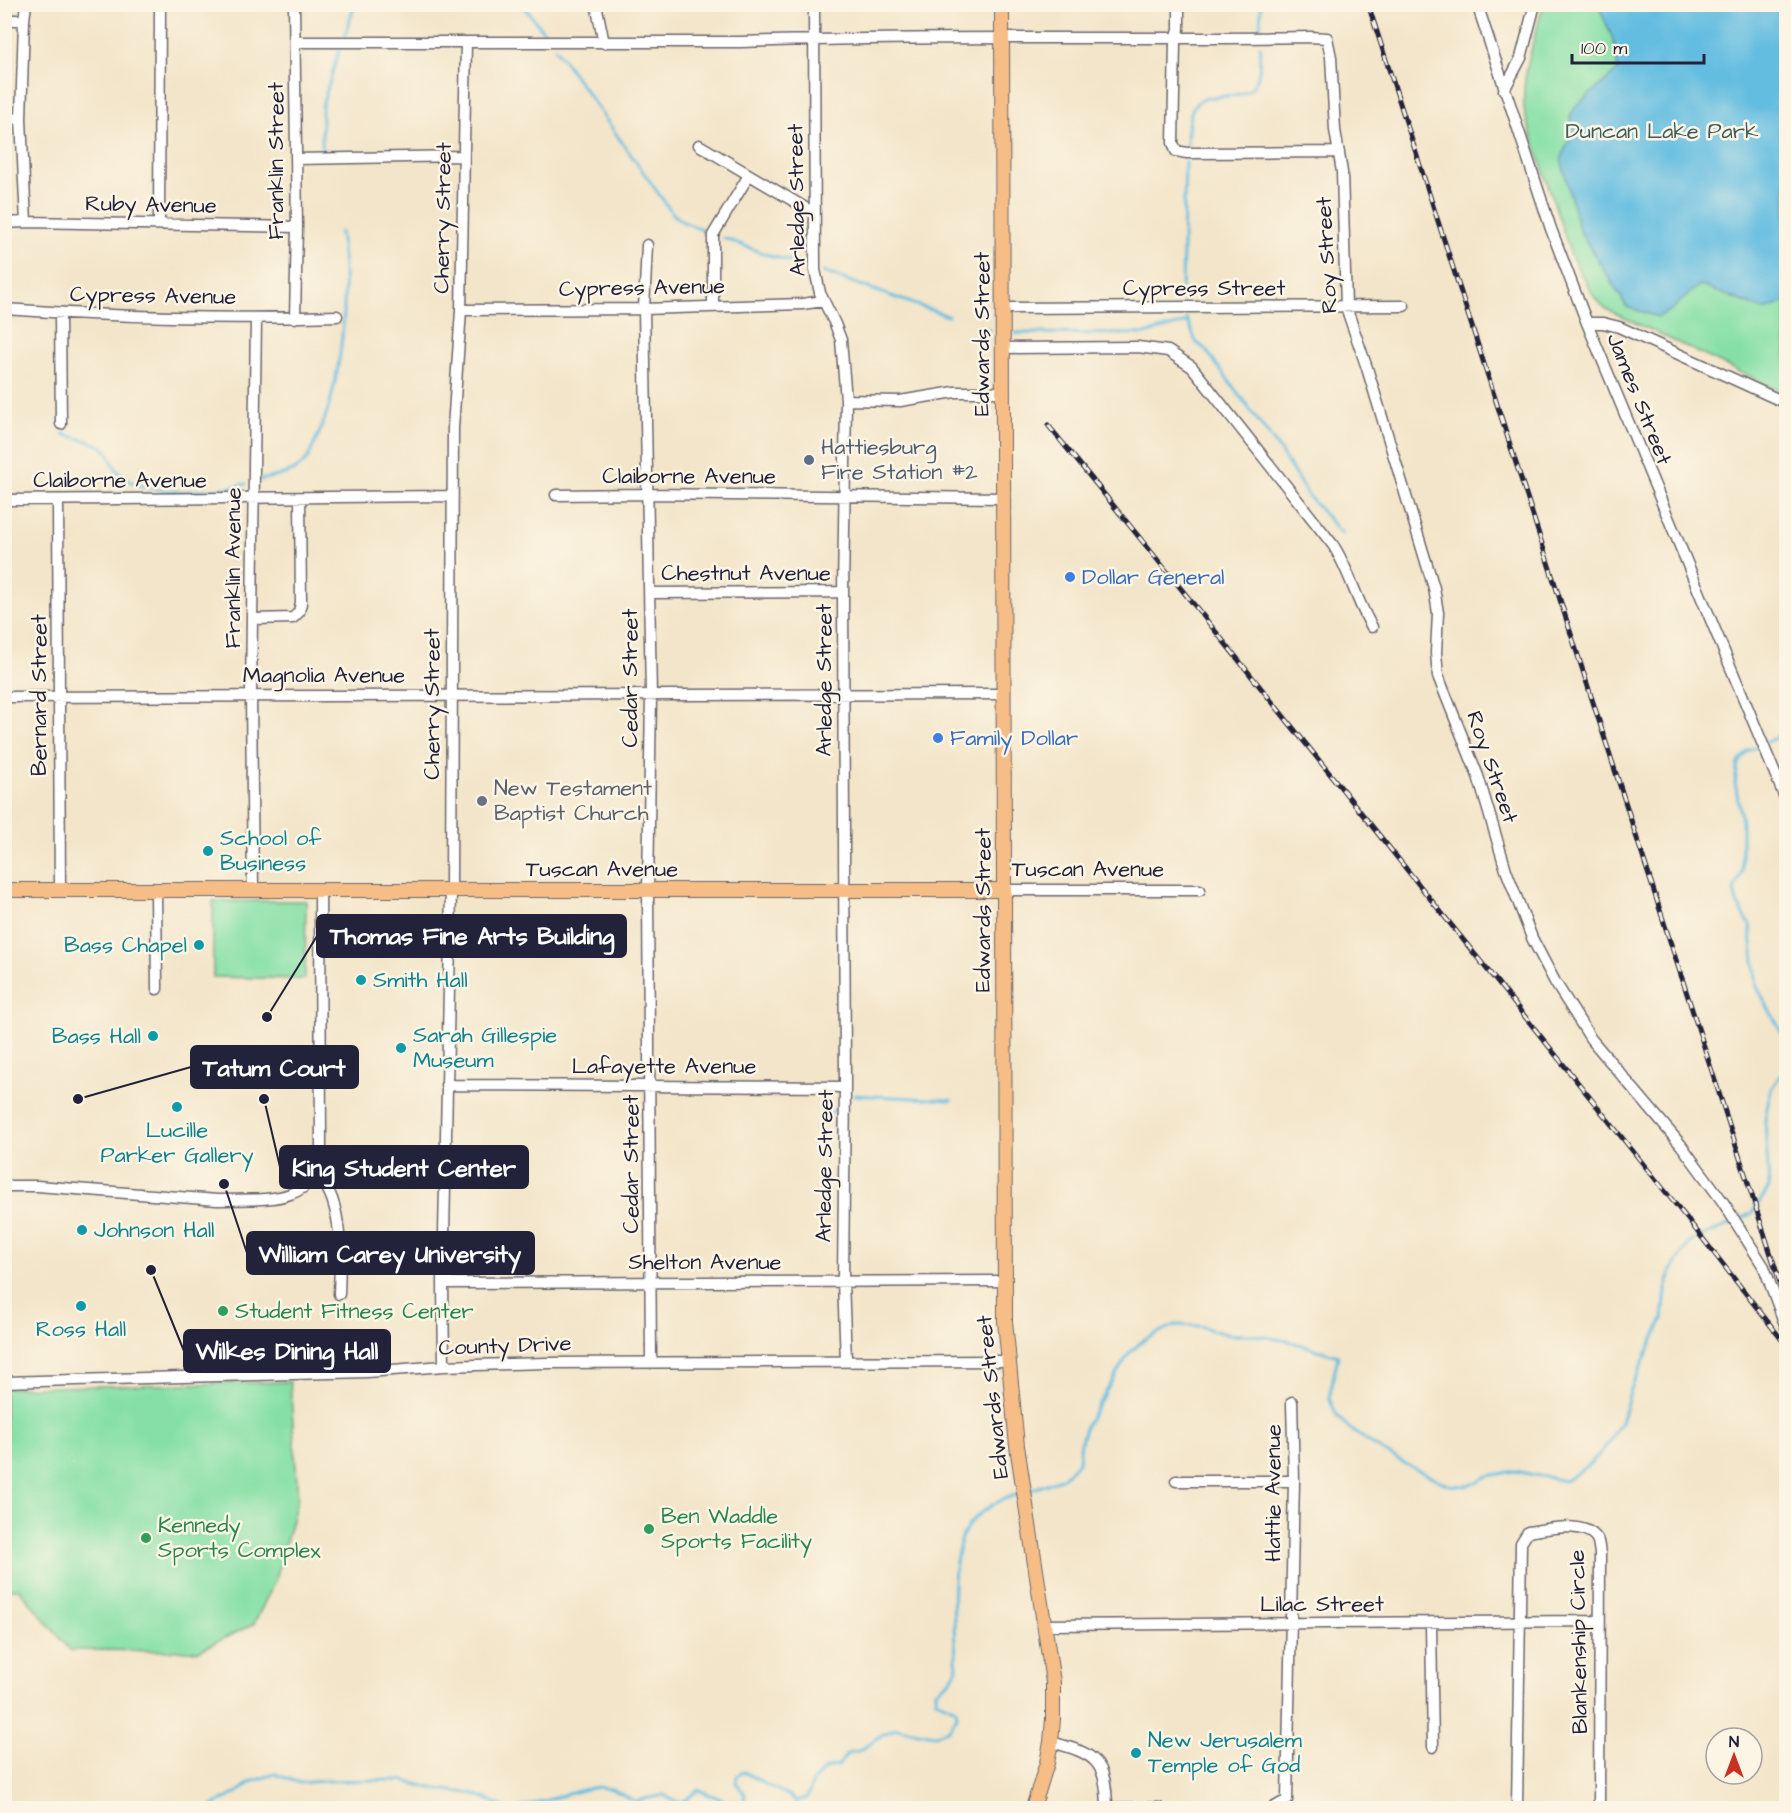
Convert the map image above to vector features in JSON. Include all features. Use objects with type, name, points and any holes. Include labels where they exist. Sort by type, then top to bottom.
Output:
[{"type":"main road","name":"Edwards Street","points":[[1002,4],[1005,1281],[1008,1361],[1021,1474],[1053,1682],[1052,1742],[1033,1809]]},
{"type":"main road","name":"Tuscan Avenue","points":[[4,890],[1004,890]]},
{"type":"street","points":[[26,4],[21,119],[27,222]]},
{"type":"street","points":[[159,224],[160,4]]},
{"type":"street","name":"Franklin Street","points":[[294,4],[297,226],[294,318]]},
{"type":"street","points":[[596,4],[604,43]]},
{"type":"street","name":"Arledge Street","points":[[814,4],[815,270],[824,301],[836,324],[841,340],[846,400],[843,592],[845,1086],[843,1281],[846,1361]]},
{"type":"street","points":[[1179,4],[1175,43],[1173,143],[1176,151],[1187,153],[1339,152]]},
{"type":"street","name":"James Street","points":[[1477,4],[1551,229],[1587,323],[1786,800]]},
{"type":"street","points":[[1504,90],[1521,58],[1535,4]]},
{"type":"street","points":[[4,20],[24,20]]},
{"type":"street","points":[[295,42],[604,43],[1177,36]]},
{"type":"street","name":"Roy Street","points":[[1177,36],[1327,38],[1331,57],[1335,130],[1342,172],[1346,307],[1434,588],[1438,613],[1436,653],[1438,676],[1478,776],[1506,870],[1532,938],[1555,982],[1591,1040],[1681,1145],[1723,1202],[1769,1276],[1786,1327]]},
{"type":"street","name":"Cherry Street","points":[[444,1366],[443,1283],[451,890],[452,496],[454,399],[461,310],[466,42]]},
{"type":"street","points":[[4,118],[21,119]]},
{"type":"street","points":[[699,145],[814,213]]},
{"type":"street","points":[[296,159],[464,156]]},
{"type":"street","points":[[713,307],[713,235],[749,175]]},
{"type":"street","name":"Ruby Avenue","points":[[4,223],[297,226]]},
{"type":"street","name":"Cedar Street","points":[[647,245],[644,309],[651,696],[648,890],[651,1363]]},
{"type":"street","name":"Cypress Avenue","points":[[461,310],[644,309],[802,304],[824,301]]},
{"type":"street","name":"Cypress Street","points":[[1003,308],[1404,306]]},
{"type":"street","name":"Cypress Avenue","points":[[4,309],[60,313],[256,318],[337,316]]},
{"type":"street","points":[[60,313],[61,424]]},
{"type":"street","name":"Franklin Avenue","points":[[253,891],[251,695],[256,318]]},
{"type":"street","points":[[1587,323],[1603,322],[1619,327],[1786,403]]},
{"type":"street","points":[[1003,348],[1138,347],[1168,351],[1192,367],[1333,545],[1345,564],[1364,614],[1372,627]]},
{"type":"street","points":[[846,400],[900,401],[961,392],[1003,392]]},
{"type":"street","name":"Claiborne Avenue","points":[[556,495],[1003,498]]},
{"type":"street","name":"Claiborne Avenue","points":[[4,500],[452,496]]},
{"type":"street","points":[[253,618],[293,618],[299,612],[301,603],[300,498]]},
{"type":"street","name":"Bernard Street","points":[[58,500],[60,890]]},
{"type":"street","name":"Chestnut Avenue","points":[[650,593],[843,592]]},
{"type":"street","name":"Magnolia Avenue","points":[[4,697],[1004,694]]},
{"type":"street","points":[[156,890],[157,989]]},
{"type":"street","points":[[4,1186],[37,1186],[207,1199],[246,1199],[286,1195],[303,1188],[315,1174],[321,1154],[320,890]]},
{"type":"street","name":"Tuscan Avenue","points":[[1004,890],[1200,890]]},
{"type":"street","name":"Lafayette Avenue","points":[[446,1086],[845,1086]]},
{"type":"street","points":[[315,1174],[322,1179],[332,1201],[338,1226],[339,1294]]},
{"type":"street","name":"Shelton Avenue","points":[[443,1283],[1005,1281]]},
{"type":"street","name":"County Drive","points":[[4,1382],[368,1372],[444,1366],[1008,1361]]},
{"type":"street","name":"Hattie Avenue","points":[[1273,1809],[1287,1800],[1294,1481],[1292,1402]]},
{"type":"street","points":[[1176,1481],[1294,1481]]},
{"type":"street","name":"Blankenship Circle","points":[[1517,1809],[1521,1543],[1528,1533],[1551,1528],[1578,1528],[1591,1533],[1597,1540],[1600,1553],[1599,1809]]},
{"type":"street","name":"Lilac Street","points":[[1045,1625],[1599,1622]]},
{"type":"street","points":[[1431,1624],[1433,1747]]},
{"type":"street","points":[[1052,1742],[1082,1751],[1097,1762],[1104,1779],[1107,1808],[1159,1809]]},
{"type":"green space","name":"Duncan Lake Park","points":[[1543,5],[1786,5],[1786,394],[1606,309],[1595,298],[1572,258],[1525,115],[1526,73]]},
{"type":"green space","points":[[213,901],[306,901],[305,979],[213,977]]},
{"type":"green space","name":"Kennedy Sports Complex","points":[[290,1382],[298,1497],[276,1579],[254,1624],[198,1651],[70,1650],[19,1589],[5,1589],[5,1388]]},
{"type":"water","name":"Duncan Lake Park","points":[[1598,5],[1786,5],[1786,302],[1765,310],[1699,285],[1671,310],[1658,317],[1627,307],[1579,230],[1561,158],[1573,131],[1570,116],[1576,106],[1618,70],[1613,39]]},
{"type":"waterway","points":[[345,35],[355,4]]},
{"type":"waterway","points":[[522,4],[547,36]]},
{"type":"waterway","points":[[1260,30],[1261,4]]},
{"type":"waterway","points":[[1187,145],[1190,117],[1198,102],[1206,98],[1244,93],[1252,88],[1258,75],[1260,46]]},
{"type":"waterway","points":[[555,48],[673,214],[683,222],[706,231]]},
{"type":"waterway","points":[[322,149],[322,106],[339,51]]},
{"type":"waterway","points":[[1183,299],[1185,161]]},
{"type":"waterway","points":[[260,480],[285,474],[302,464],[311,451],[325,417],[333,392],[342,338],[344,283],[340,232]]},
{"type":"waterway","points":[[724,238],[768,255],[804,265]]},
{"type":"waterway","points":[[823,272],[948,316]]},
{"type":"waterway","points":[[1187,319],[1196,342],[1205,349],[1277,446],[1309,497],[1342,534]]},
{"type":"waterway","points":[[1016,333],[1145,334],[1188,322]]},
{"type":"waterway","points":[[979,327],[990,330]]},
{"type":"waterway","points":[[63,434],[103,447],[120,474],[146,488],[198,491],[246,484]]},
{"type":"waterway","points":[[1739,1220],[1752,1213],[1769,1188],[1765,1119],[1771,1089],[1784,1070],[1785,1039],[1757,987],[1750,925],[1737,903],[1734,890],[1742,871],[1742,821],[1735,783],[1738,763],[1749,750],[1786,733]]},
{"type":"waterway","points":[[854,1095],[952,1100]]},
{"type":"waterway","points":[[816,1127],[836,1108]]},
{"type":"waterway","points":[[1028,1491],[1063,1478],[1079,1461],[1081,1441],[1086,1425],[1129,1353],[1145,1339],[1175,1325],[1199,1326],[1229,1335],[1255,1335],[1288,1341],[1338,1356],[1329,1398],[1337,1416],[1349,1428],[1376,1447],[1448,1485],[1468,1486],[1488,1476],[1515,1471],[1565,1481],[1591,1463],[1607,1445],[1621,1422],[1633,1383],[1663,1319],[1666,1290],[1671,1271],[1685,1249],[1693,1240],[1733,1223]]},
{"type":"waterway","points":[[796,1808],[796,1801],[807,1798],[811,1786],[821,1772],[838,1766],[847,1754],[861,1750],[880,1736],[896,1728],[935,1735],[949,1729],[957,1717],[956,1709],[936,1700],[936,1691],[950,1680],[957,1669],[954,1636],[954,1575],[961,1540],[968,1526],[984,1510],[1019,1494]]},
{"type":"waterway","points":[[520,1808],[598,1787],[612,1789],[635,1801],[664,1795],[682,1802],[698,1790],[726,1801],[743,1804],[745,1794],[736,1783],[737,1776],[743,1772],[796,1801]]},
{"type":"waterway","points":[[208,1808],[238,1792],[251,1782],[275,1774],[300,1783],[401,1780],[430,1788],[475,1794],[506,1808]]},
{"type":"railway","points":[[1368,4],[1786,1301]]},
{"type":"railway","points":[[1048,425],[1689,1221],[1786,1345]]},
{"type":"place","name":"Hattiesburg Fire Station #2","points":[[809,460]]},
{"type":"place","name":"Dollar General","points":[[1070,577]]},
{"type":"place","name":"Family Dollar","points":[[938,738]]},
{"type":"place","name":"New Testament Baptist Church","points":[[482,801]]},
{"type":"place","name":"School of Business","points":[[208,851]]},
{"type":"place","name":"Bass Chapel","points":[[199,945]]},
{"type":"place","name":"Smith Hall","points":[[361,980]]},
{"type":"place","name":"Thomas Fine Arts Building","points":[[267,1017]]},
{"type":"place","name":"Bass Hall","points":[[153,1036]]},
{"type":"place","name":"Sarah Gillespie Museum","points":[[401,1048]]},
{"type":"place","name":"Tatum Court","points":[[78,1099]]},
{"type":"place","name":"King Student Center","points":[[264,1099]]},
{"type":"place","name":"Lucille Parker Gallery","points":[[177,1107]]},
{"type":"place","name":"William Carey University","points":[[224,1184]]},
{"type":"place","name":"Johnson Hall","points":[[82,1230]]},
{"type":"place","name":"Wilkes Dining Hall","points":[[151,1270]]},
{"type":"place","name":"Ross Hall","points":[[81,1306]]},
{"type":"place","name":"Student Fitness Center","points":[[223,1311]]},
{"type":"place","name":"Ben Waddle Sports Facility","points":[[649,1529]]},
{"type":"place","name":"Kennedy Sports Complex","points":[[146,1538]]},
{"type":"place","name":"New Jerusalem Temple of God","points":[[1136,1753]]}]
